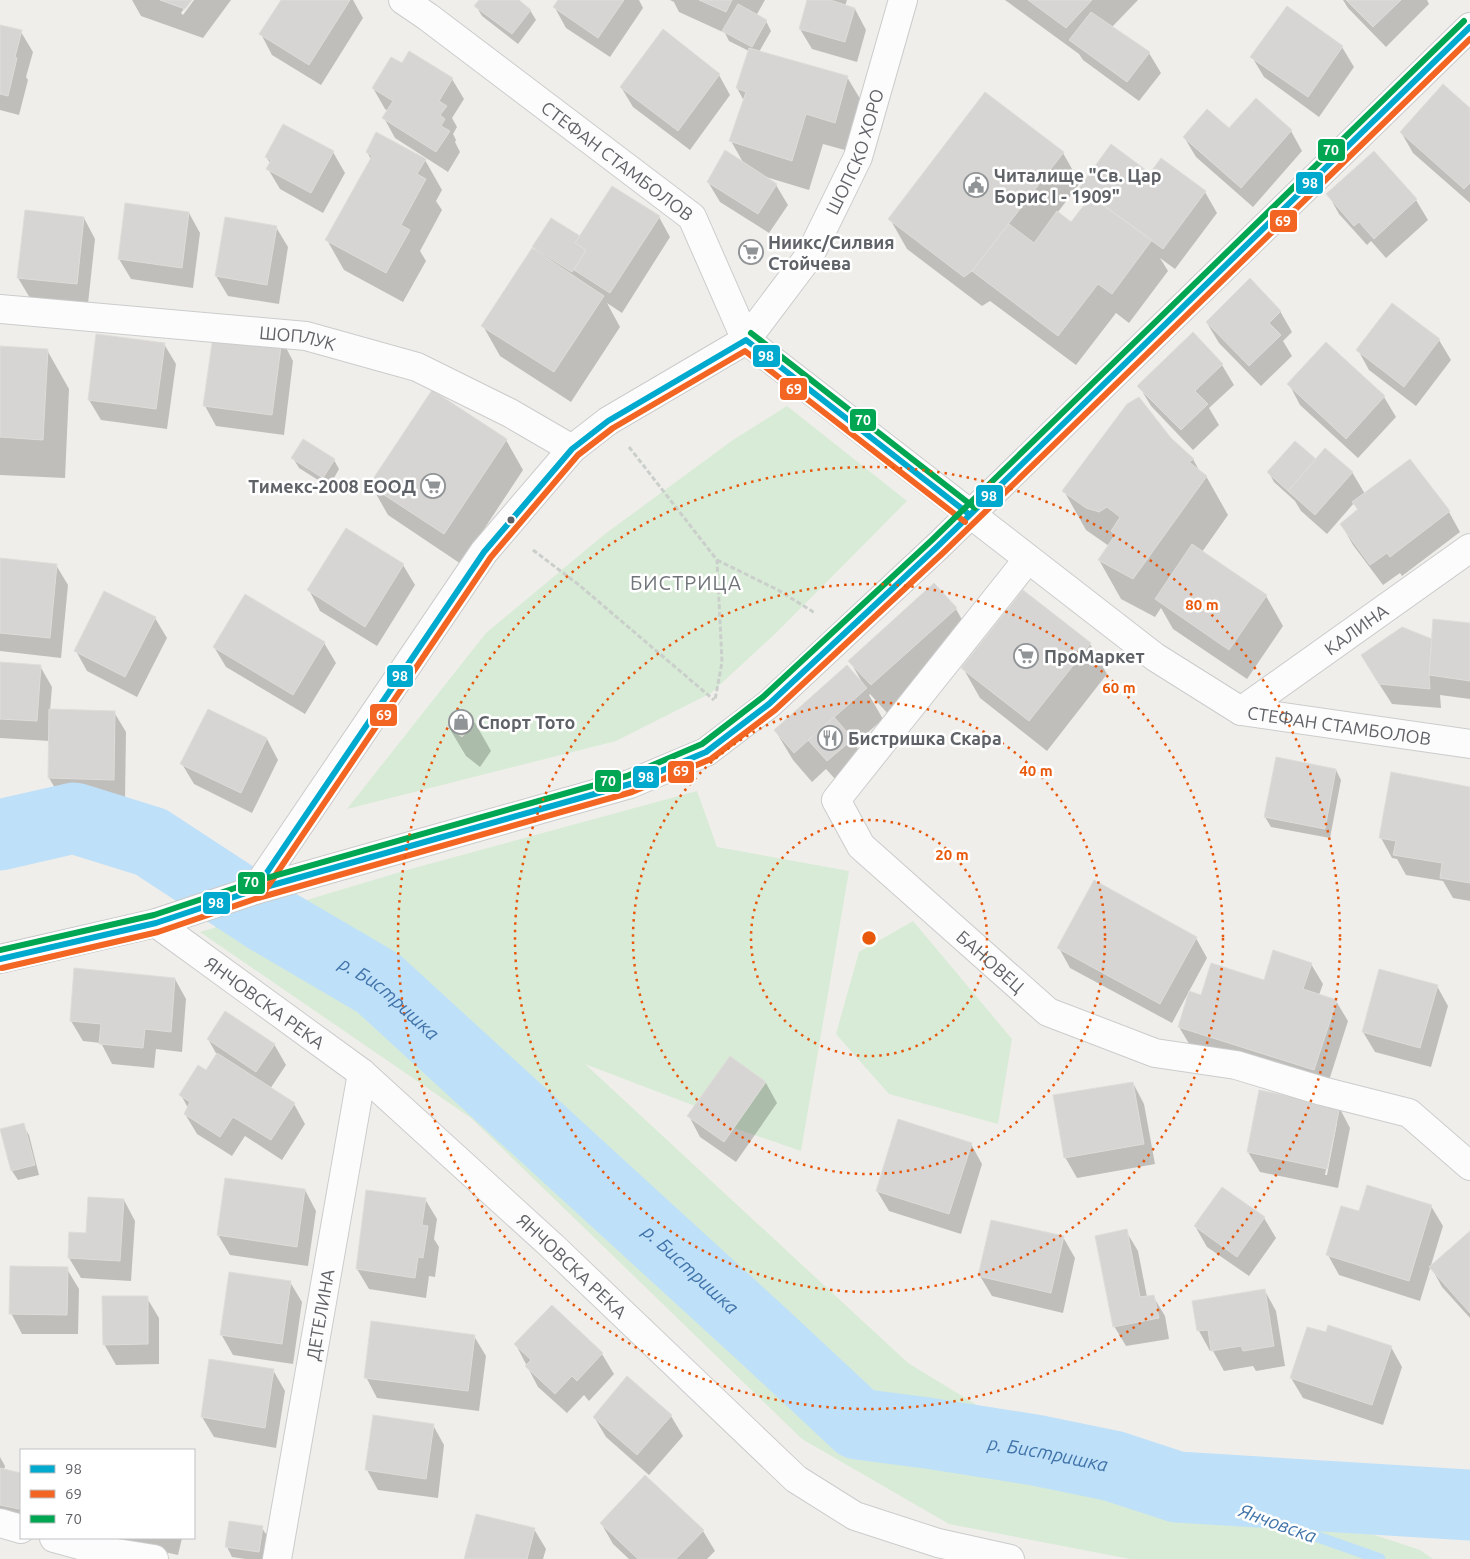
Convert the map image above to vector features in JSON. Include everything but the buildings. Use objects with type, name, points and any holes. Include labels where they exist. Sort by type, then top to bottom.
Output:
[{"type":"street","name":"СТЕФАН СТАМБОЛОВ","points":[[403,0],[433,9],[692,217],[746,340],[1155,657],[1242,711],[1470,744]]},
{"type":"street","name":"ШОПСКО ХОРО","points":[[255,890],[484,552],[572,449],[608,421],[746,340],[810,254],[858,157],[903,0]]},
{"type":"street","points":[[0,959],[167,920],[255,890],[630,784],[706,752],[769,704],[970,515],[1470,27]]},
{"type":"street","name":"ШОПЛУК","points":[[0,309],[306,336],[417,367],[510,414],[572,449]]},
{"type":"street","name":"КАЛИНА","points":[[1242,711],[1470,548]]},
{"type":"street","name":"БАНОВЕЦ","points":[[1028,559],[836,800],[861,846],[1048,1012],[1155,1053],[1236,1065],[1322,1091],[1409,1113],[1470,1166]]},
{"type":"street","name":"ЯНЧОВСКА РЕКА","points":[[167,920],[362,1072],[552,1246],[796,1478],[855,1516],[938,1544],[1010,1559]]},
{"type":"street","name":"ДЕТЕЛИНА","points":[[277,1559],[362,1072]]},
{"type":"street","points":[[0,1523],[20,1529]]},
{"type":"street","points":[[58,1539],[98,1550],[154,1559]]},
{"type":"path","points":[[608,421],[717,560],[778,590],[846,632]]},
{"type":"path","points":[[505,528],[579,585],[715,701],[722,662],[717,560]]},
{"type":"green space","points":[[787,406],[907,501],[776,633],[711,693],[616,741],[347,809],[486,633],[605,534],[733,440]]},
{"type":"green space","points":[[697,791],[717,847],[849,871],[801,1151],[734,1128],[766,1082],[730,1057],[695,1106],[585,1064],[908,1363],[980,1407],[1420,1550],[1433,1559],[1130,1559],[949,1524],[802,1439],[471,1118],[200,932],[407,870]]},
{"type":"green space","points":[[913,921],[1012,1039],[998,1124],[889,1094],[836,1034],[859,952]]},
{"type":"waterway","name":"р. Бистришка","points":[[0,835],[74,818],[151,842],[267,918],[378,983],[858,1424],[1035,1450],[1113,1466],[1177,1487],[1470,1505]]},
{"type":"waterway","name":"Янчовска","points":[[1177,1487],[1380,1559]]},
{"type":"transit line","name":"70","points":[[0,950],[154,915],[253,882],[627,776],[702,744],[763,697],[932,540],[1464,21]]},
{"type":"transit line","name":"98","points":[[0,959],[156,923],[255,890],[630,784],[706,752],[769,704],[938,546],[1470,27]]},
{"type":"transit line","name":"69","points":[[2,968],[158,932],[258,898],[632,792],[711,759],[775,710],[944,552],[1470,39]]},
{"type":"transit line","name":"70","points":[[751,333],[975,508]]},
{"type":"transit line","name":"98","points":[[255,890],[484,552],[572,449],[608,421],[746,340],[970,515]]},
{"type":"transit line","name":"69","points":[[262,895],[491,557],[578,455],[613,428],[745,351],[965,522]]},
{"type":"place","name":"Читалище \"Св. Цар Борис I - 1909\"","points":[[976,185]]},
{"type":"place","name":"Ниикс/Силвия Стойчева","points":[[751,252]]},
{"type":"place","name":"Тимекс-2008 ЕООД","points":[[433,486]]},
{"type":"place","name":"ПроМаркет","points":[[1026,656]]},
{"type":"place","name":"Спорт Тото","points":[[461,722]]},
{"type":"place","name":"Бистришка Скара","points":[[830,738]]},
{"type":"district","name":"БИСТРИЦА","points":[[686,582]]}]
